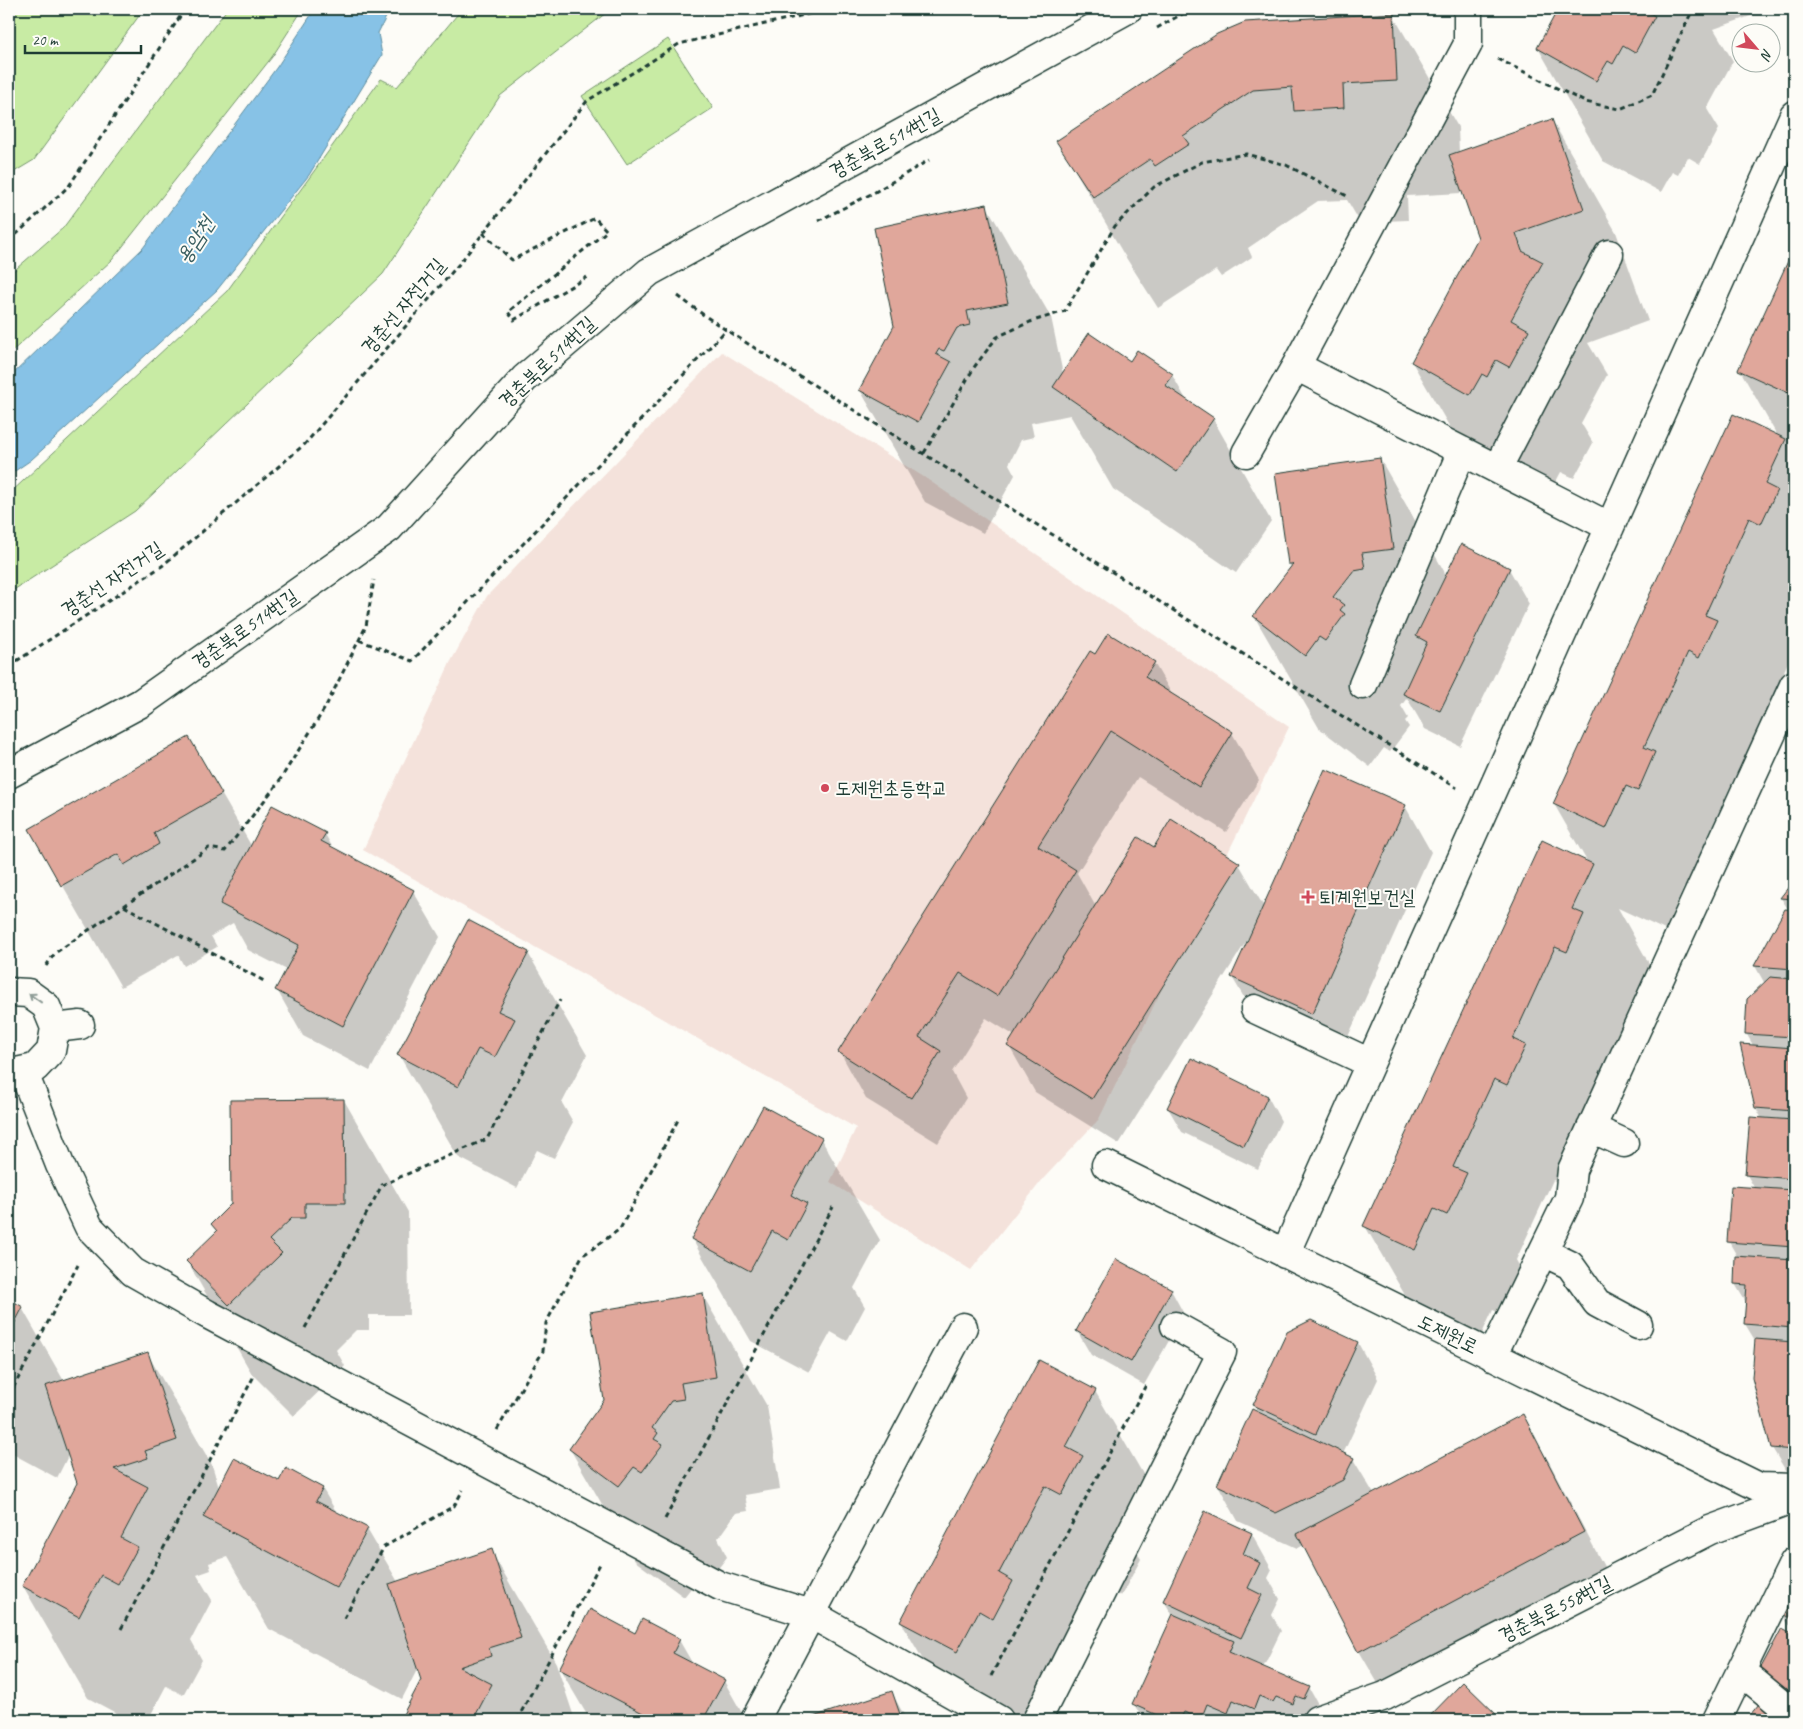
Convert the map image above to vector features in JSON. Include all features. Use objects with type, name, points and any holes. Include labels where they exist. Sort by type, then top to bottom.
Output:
[{"type":"street","name":"경춘북로514번길","points":[[9,774],[141,703],[389,528],[525,378],[649,272],[1128,9]]},
{"type":"street","points":[[1246,453],[1296,366],[1468,44],[1468,9]]},
{"type":"street","points":[[1284,1254],[1794,115]]},
{"type":"street","points":[[1497,469],[1609,254]]},
{"type":"street","points":[[1296,366],[1610,527]]},
{"type":"street","points":[[1363,685],[1462,451]]},
{"type":"street","points":[[1492,1356],[1570,1198],[1572,1170],[1794,685]]},
{"type":"street","points":[[18,993],[46,1006],[68,1026],[51,1051],[35,1068],[16,1071],[89,1227],[133,1272],[279,1352],[720,1586],[812,1614],[999,1720]]},
{"type":"street","points":[[1255,1009],[1370,1063]]},
{"type":"street","points":[[1591,1128],[1624,1143]]},
{"type":"street","name":"도제원로","points":[[1106,1165],[1759,1487],[1794,1488]]},
{"type":"street","points":[[1542,1252],[1570,1265],[1597,1304],[1638,1325]]},
{"type":"street","points":[[1038,1720],[1222,1352],[1174,1326]]},
{"type":"street","points":[[754,1720],[963,1327]]},
{"type":"street","name":"경춘북로558번길","points":[[1317,1720],[1385,1696],[1710,1530],[1794,1499]]},
{"type":"street","points":[[1717,1720],[1794,1562]]},
{"type":"street","points":[[1742,1672],[1794,1715]]},
{"type":"path","points":[[9,241],[69,186],[185,9]]},
{"type":"path","name":"경춘선 자전거길","points":[[9,666],[162,566],[305,444],[459,264],[587,101],[679,44],[830,9]]},
{"type":"path","points":[[1148,32],[1191,9]]},
{"type":"path","points":[[1468,44],[1585,102],[1620,109],[1652,95],[1693,9]]},
{"type":"path","points":[[924,453],[975,366],[997,336],[1030,322],[1065,312],[1115,226],[1154,187],[1202,162],[1246,154],[1286,165],[1378,213]]},
{"type":"path","points":[[815,223],[875,192],[935,157]]},
{"type":"path","points":[[483,232],[512,260],[595,218],[607,231],[508,312],[514,320],[591,275]]},
{"type":"path","points":[[649,272],[726,330],[1485,806]]},
{"type":"path","points":[[360,640],[412,661],[726,330]]},
{"type":"path","points":[[18,993],[55,953],[209,848],[225,851],[283,775],[325,708],[360,640],[366,626],[379,546],[389,528]]},
{"type":"path","points":[[124,906],[264,981]]},
{"type":"path","points":[[121,1628],[279,1352],[382,1185],[487,1139],[560,1000]]},
{"type":"path","points":[[344,1618],[384,1547],[454,1506],[543,1351],[546,1323],[582,1256],[620,1229],[678,1120]]},
{"type":"path","points":[[649,1548],[833,1207]]},
{"type":"path","points":[[9,1396],[95,1233]]},
{"type":"path","points":[[975,1707],[1147,1383]]},
{"type":"path","points":[[517,1720],[618,1531]]},
{"type":"shaded area","name":"도제원초등학교","points":[[722,352],[924,477],[1289,727],[1099,1119],[1043,1179],[971,1270],[830,1182],[856,1128],[363,850],[450,663],[487,596]]},
{"type":"green space","points":[[9,9],[144,9],[34,160],[9,175]]},
{"type":"green space","points":[[227,9],[303,9],[272,57],[112,260],[9,354],[9,275],[63,228]]},
{"type":"green space","points":[[462,9],[611,9],[500,96],[383,274],[135,511],[9,593],[9,494],[227,291],[381,79],[397,87]]},
{"type":"green space","points":[[668,39],[713,108],[627,164],[582,96]]},
{"type":"water","name":"용암천","points":[[315,9],[390,9],[378,33],[382,55],[309,175],[217,290],[31,460],[9,475],[9,378],[143,248],[277,67]]},
{"type":"building","points":[[1558,9],[1642,9],[1655,16],[1635,53],[1623,46],[1613,64],[1608,61],[1596,81],[1537,48]]},
{"type":"building","points":[[1394,13],[1397,81],[1343,84],[1344,108],[1294,111],[1292,87],[1253,90],[1183,136],[1189,144],[1155,166],[1150,159],[1093,197],[1056,141],[1217,34],[1245,22]]},
{"type":"building","points":[[1552,119],[1584,209],[1516,233],[1522,251],[1543,262],[1511,320],[1529,330],[1509,367],[1496,360],[1487,377],[1482,374],[1470,395],[1411,362],[1478,238],[1449,155]]},
{"type":"building","points":[[987,204],[1008,303],[967,311],[970,325],[957,328],[944,351],[939,349],[936,354],[951,362],[918,422],[859,390],[894,326],[874,228]]},
{"type":"building","points":[[1794,248],[1794,392],[1793,395],[1738,370]]},
{"type":"building","points":[[1089,333],[1130,361],[1137,350],[1173,374],[1165,385],[1214,418],[1177,472],[1053,387]]},
{"type":"building","points":[[1733,414],[1786,439],[1765,484],[1777,490],[1761,524],[1749,518],[1705,615],[1717,620],[1699,658],[1688,652],[1644,747],[1655,752],[1638,791],[1626,786],[1606,829],[1553,804]]},
{"type":"building","points":[[1380,458],[1393,549],[1362,553],[1365,568],[1354,570],[1333,597],[1344,605],[1340,610],[1345,614],[1325,641],[1319,637],[1305,656],[1253,616],[1293,564],[1288,564],[1275,473]]},
{"type":"building","points":[[1461,544],[1510,568],[1440,711],[1403,694],[1427,642],[1416,636]]},
{"type":"building","points":[[1108,633],[1155,662],[1145,677],[1233,732],[1199,787],[1111,731],[1038,846],[1076,870],[997,996],[960,973],[919,1037],[941,1051],[911,1098],[838,1052],[1090,651],[1095,654]]},
{"type":"building","points":[[189,737],[222,794],[154,833],[159,844],[124,865],[118,854],[61,886],[29,829]]},
{"type":"building","points":[[1325,769],[1406,805],[1312,1014],[1231,977]]},
{"type":"building","points":[[272,805],[326,833],[321,841],[414,890],[343,1026],[275,990],[299,945],[220,904]]},
{"type":"building","points":[[1171,819],[1240,863],[1092,1099],[1007,1046],[1138,837],[1154,847]]},
{"type":"building","points":[[1542,840],[1593,864],[1572,909],[1584,914],[1567,952],[1555,947],[1513,1039],[1526,1045],[1507,1085],[1494,1079],[1453,1167],[1467,1173],[1447,1215],[1434,1209],[1415,1250],[1363,1226]]},
{"type":"building","points":[[1794,880],[1794,899],[1780,898]]},
{"type":"building","points":[[1785,909],[1794,910],[1794,969],[1754,966]]},
{"type":"building","points":[[468,920],[529,952],[498,1011],[515,1019],[495,1057],[478,1049],[458,1087],[397,1055]]},
{"type":"building","points":[[1770,977],[1794,979],[1794,1037],[1745,1034],[1747,999]]},
{"type":"building","points":[[1740,1044],[1794,1048],[1794,1111],[1755,1108]]},
{"type":"building","points":[[1191,1058],[1268,1096],[1244,1146],[1167,1108]]},
{"type":"building","points":[[344,1099],[345,1203],[305,1203],[305,1218],[292,1218],[269,1240],[282,1253],[229,1305],[186,1261],[217,1231],[211,1224],[231,1204],[230,1100]]},
{"type":"building","points":[[763,1106],[822,1138],[791,1195],[807,1204],[788,1240],[772,1231],[750,1271],[691,1239]]},
{"type":"building","points":[[1750,1117],[1794,1120],[1794,1179],[1745,1175]]},
{"type":"building","points":[[1731,1186],[1794,1190],[1794,1247],[1727,1242]]},
{"type":"building","points":[[1735,1256],[1794,1260],[1794,1328],[1744,1324],[1747,1285],[1734,1284]]},
{"type":"building","points":[[1116,1259],[1172,1289],[1131,1362],[1076,1331]]},
{"type":"building","points":[[703,1293],[716,1377],[681,1383],[684,1399],[671,1401],[652,1428],[658,1433],[654,1439],[663,1444],[642,1472],[634,1467],[619,1486],[569,1449],[604,1400],[590,1312]]},
{"type":"building","points":[[9,1299],[23,1307],[9,1334]]},
{"type":"building","points":[[1311,1320],[1358,1342],[1316,1434],[1253,1405],[1287,1332]]},
{"type":"building","points":[[1755,1339],[1794,1342],[1794,1450],[1771,1448],[1752,1378]]},
{"type":"building","points":[[148,1352],[177,1440],[145,1451],[148,1458],[114,1469],[148,1487],[121,1538],[138,1547],[118,1584],[101,1575],[79,1617],[22,1586],[77,1483],[45,1386]]},
{"type":"building","points":[[1039,1360],[1096,1390],[1066,1447],[1083,1456],[1062,1495],[1045,1486],[999,1573],[1013,1581],[993,1619],[979,1611],[957,1652],[900,1622]]},
{"type":"building","points":[[1252,1409],[1354,1458],[1343,1480],[1276,1513],[1217,1485]]},
{"type":"building","points":[[1523,1414],[1584,1532],[1358,1652],[1297,1534]]},
{"type":"building","points":[[234,1458],[279,1481],[286,1468],[323,1488],[316,1501],[368,1528],[337,1588],[203,1517]]},
{"type":"building","points":[[1205,1511],[1252,1533],[1243,1554],[1260,1563],[1248,1588],[1262,1595],[1241,1638],[1163,1601]]},
{"type":"building","points":[[492,1549],[521,1638],[489,1648],[491,1656],[459,1667],[492,1684],[473,1720],[400,1720],[421,1680],[389,1584]]},
{"type":"building","points":[[1794,1587],[1794,1620],[1780,1613]]},
{"type":"building","points":[[590,1609],[635,1633],[642,1619],[680,1639],[673,1653],[725,1680],[703,1720],[656,1720],[559,1669]]},
{"type":"building","points":[[1173,1614],[1234,1641],[1229,1652],[1310,1687],[1304,1699],[1296,1696],[1293,1704],[1276,1697],[1273,1702],[1259,1696],[1254,1709],[1233,1700],[1228,1713],[1207,1704],[1201,1719],[1184,1712],[1180,1720],[1168,1720],[1132,1704]]},
{"type":"building","points":[[1782,1628],[1794,1634],[1794,1694],[1757,1675]]},
{"type":"building","points":[[1463,1682],[1502,1720],[1426,1720]]},
{"type":"building","points":[[892,1691],[902,1720],[804,1720]]},
{"type":"building","points":[[1763,1699],[1789,1720],[1746,1720]]},
{"type":"place","name":"도제원초등학교","points":[[825,788]]},
{"type":"place","name":"퇴계원보건실","points":[[1308,897]]}]
